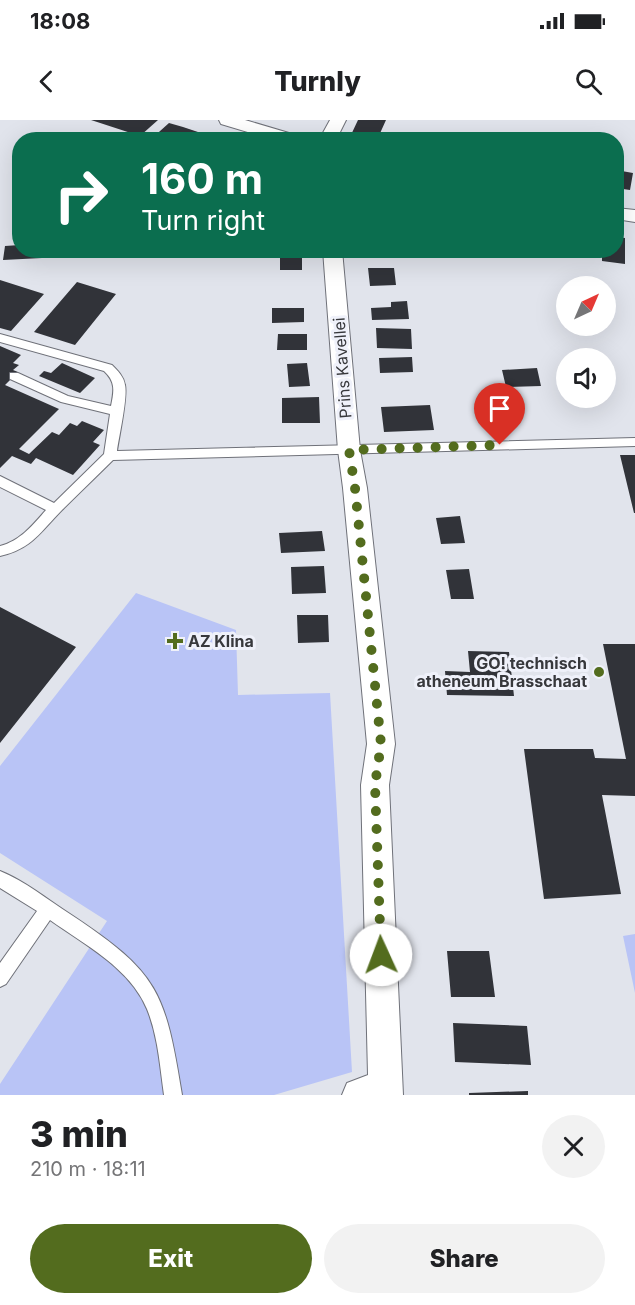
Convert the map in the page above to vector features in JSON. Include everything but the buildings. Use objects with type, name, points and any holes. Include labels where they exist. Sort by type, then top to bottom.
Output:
[{"type":"street","points":[[227,120],[267,132]]},
{"type":"street","name":"Prins Kavellei","points":[[333,258],[349,450],[355,488],[381,744],[375,785],[377,1092]]},
{"type":"lane","points":[[0,338],[108,368],[117,376],[120,386],[110,456],[55,509],[32,536],[13,548],[0,551]]},
{"type":"lane","points":[[14,376],[65,399],[118,412]]},
{"type":"lane","points":[[110,456],[635,442]]},
{"type":"lane","points":[[0,482],[55,509]]},
{"type":"lane","points":[[0,879],[48,909],[120,960],[137,977],[152,1001],[174,1095]]},
{"type":"lane","points":[[0,978],[48,909]]},
{"type":"shaded area","points":[[136,593],[236,630],[238,695],[330,693],[352,1072],[274,1095],[0,1095],[0,1084],[107,921],[0,853],[0,766]]},
{"type":"shaded area","points":[[635,934],[635,993],[623,936]]},
{"type":"place","name":"AZ Klina","points":[[175,641]]},
{"type":"place","name":"GO! technisch atheneum Brasschaat","points":[[599,672]]},
{"type":"route","points":[[381,955],[375,785],[381,744],[355,488],[349,450],[500,445]]}]
